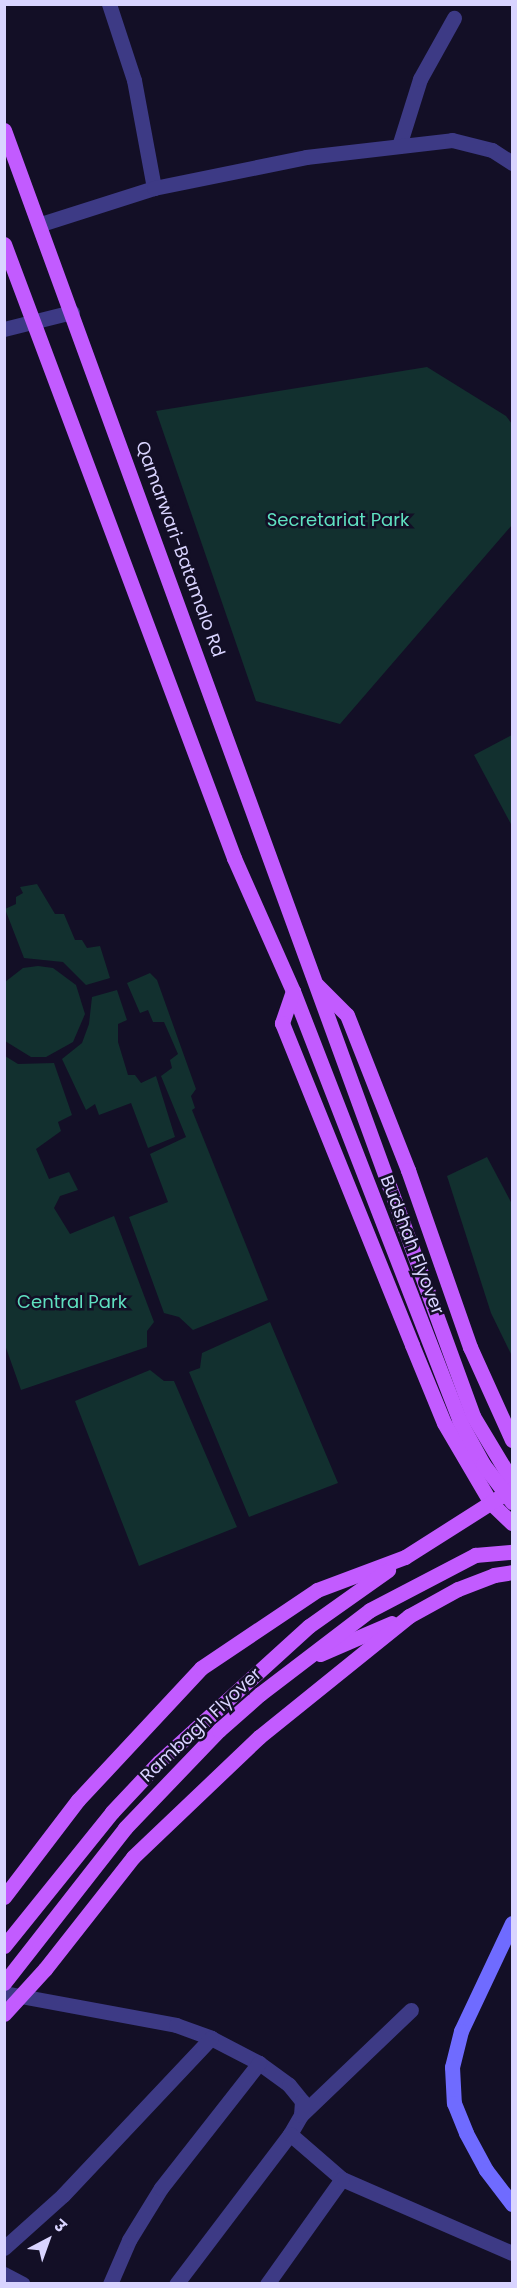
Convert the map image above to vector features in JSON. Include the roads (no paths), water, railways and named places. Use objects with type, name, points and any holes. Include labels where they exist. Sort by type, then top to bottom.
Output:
[{"type":"main road","name":"Qamarwari-Batamalo Rd","points":[[4,129],[41,224],[268,846],[315,983]]},
{"type":"main road","points":[[4,244],[234,858],[294,991],[282,1023],[444,1423],[491,1503],[513,1523]]},
{"type":"main road","points":[[315,983],[347,1015],[408,1170],[470,1347],[513,1440]]},
{"type":"main road","name":"Budshah Flyover","points":[[315,983],[473,1416],[513,1481]]},
{"type":"main road","name":"Budshah Flyover","points":[[294,991],[459,1420],[483,1464],[513,1502]]},
{"type":"main road","points":[[4,1896],[78,1800],[201,1668],[316,1590],[405,1557],[513,1489]]},
{"type":"main road","name":"Rambagh Flyover","points":[[4,1983],[125,1828],[219,1730],[296,1665],[369,1610],[476,1555],[513,1552]]},
{"type":"main road","name":"Rambagh Flyover","points":[[4,1947],[112,1812],[159,1762],[309,1626],[405,1557]]},
{"type":"main road","points":[[296,1665],[409,1616],[458,1589],[494,1575],[513,1572]]},
{"type":"main road","points":[[4,2014],[21,1997],[133,1857],[179,1809],[259,1737],[409,1616]]},
{"type":"main road","points":[[513,1923],[461,2031],[452,2067],[454,2103],[466,2133],[486,2170],[513,2204]]},
{"type":"street","points":[[109,4],[134,80],[154,188]]},
{"type":"street","points":[[399,146],[420,79],[454,18]]},
{"type":"street","points":[[41,224],[154,188],[306,157],[462,141],[492,150],[513,163]]},
{"type":"street","points":[[4,329],[72,312]]},
{"type":"street","points":[[4,1993],[176,2025],[211,2038],[259,2063],[296,2092],[302,2101],[301,2115]]},
{"type":"street","points":[[176,2283],[290,2134],[301,2115],[411,2010]]},
{"type":"street","points":[[4,2248],[63,2195],[211,2038]]},
{"type":"street","points":[[110,2283],[129,2240],[161,2188],[259,2063]]},
{"type":"street","points":[[290,2134],[342,2179],[513,2253]]},
{"type":"street","points":[[267,2283],[342,2179]]},
{"type":"street","points":[[4,2274],[23,2283]]},
{"type":"park label","name":"Secretariat Park","points":[[338,520]]},
{"type":"park label","name":"Central Park","points":[[72,1302]]}]
